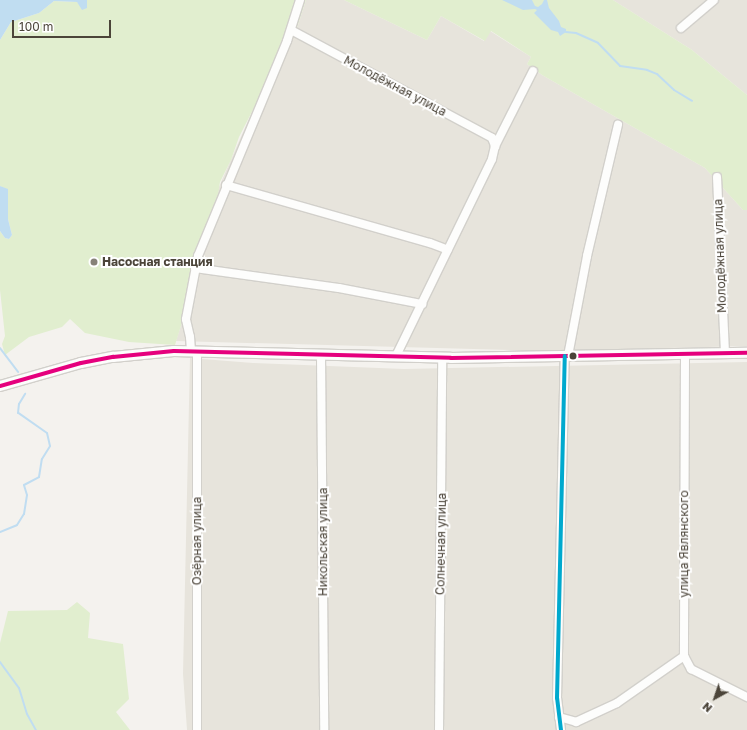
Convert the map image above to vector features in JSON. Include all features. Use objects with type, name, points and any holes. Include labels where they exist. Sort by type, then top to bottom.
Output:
[{"type":"street","points":[[300,0],[291,30],[226,185],[198,256],[195,268],[339,288],[422,304]]},
{"type":"street","points":[[681,28],[714,0]]},
{"type":"street","name":"Молодёжная улица","points":[[291,30],[492,138],[495,146]]},
{"type":"street","points":[[396,356],[492,159],[495,146],[533,71]]},
{"type":"street","points":[[561,730],[557,698],[566,356],[587,256],[618,124]]},
{"type":"street","name":"Молодёжная улица","points":[[717,176],[725,353]]},
{"type":"street","points":[[226,185],[430,243],[448,250]]},
{"type":"street","name":"Озёрная улица","points":[[195,268],[186,319],[194,351],[197,730]]},
{"type":"street","points":[[0,386],[96,360],[147,353],[194,351],[442,358],[747,353]]},
{"type":"street","name":"улица Являнского","points":[[684,656],[685,354]]},
{"type":"street","name":"Никольская улица","points":[[320,355],[324,730]]},
{"type":"street","name":"Солнечная улица","points":[[439,730],[442,358]]},
{"type":"street","points":[[559,717],[576,722],[617,703],[684,656],[691,669],[747,697]]},
{"type":"shaded area","points":[[306,0],[344,0],[427,40],[441,16],[484,41],[490,31],[531,57],[527,64],[542,75],[705,168],[743,210],[747,210],[747,346],[550,351],[176,341],[184,316],[195,257],[215,196],[258,98],[285,25],[297,28]]},
{"type":"shaded area","points":[[613,0],[747,0],[747,95],[692,50]]},
{"type":"shaded area","points":[[190,358],[253,363],[404,369],[747,362],[747,730],[187,730],[183,674]]},
{"type":"green space","points":[[87,0],[306,0],[297,28],[289,26],[268,86],[260,96],[239,137],[231,160],[220,182],[218,194],[199,242],[184,316],[175,345],[129,342],[85,333],[70,319],[62,327],[29,337],[5,355],[2,344],[5,336],[0,290],[0,231],[5,238],[9,239],[12,235],[8,219],[8,190],[0,186],[0,40],[11,22],[39,13],[54,1],[77,2],[87,8]]},
{"type":"green space","points":[[344,0],[613,0],[692,50],[747,95],[747,210],[743,210],[705,168],[542,75],[527,64],[531,57],[491,31],[485,41],[441,16],[427,40]]},
{"type":"green space","points":[[77,602],[90,613],[88,638],[123,644],[129,699],[116,712],[130,730],[0,730],[0,643],[8,611],[67,610]]},
{"type":"water","points":[[0,0],[87,0],[87,8],[82,10],[77,2],[54,1],[39,13],[11,22],[0,40]]},
{"type":"water","points":[[502,0],[532,0],[535,6],[538,7],[544,0],[547,0],[549,8],[559,21],[561,27],[566,29],[566,32],[560,36],[558,32],[551,30],[534,13],[537,10],[535,9],[523,10]]},
{"type":"water","points":[[0,186],[8,189],[8,219],[12,235],[9,239],[5,238],[0,231]]},
{"type":"waterway","points":[[566,32],[576,33],[598,43],[620,66],[647,70],[657,74],[674,90],[692,101]]},
{"type":"waterway","points":[[0,348],[18,372]]},
{"type":"waterway","points":[[0,532],[17,525],[24,514],[27,495],[24,485],[39,477],[42,459],[50,446],[47,433],[18,413],[19,404],[25,394]]},
{"type":"waterway","points":[[0,662],[19,688],[27,714],[36,730]]},
{"type":"transit line","points":[[0,386],[81,363],[113,357],[174,351],[451,358],[747,353]]},
{"type":"transit line","points":[[561,730],[557,698],[565,356]]},
{"type":"place","name":"Насосная станция","points":[[94,262]]}]
